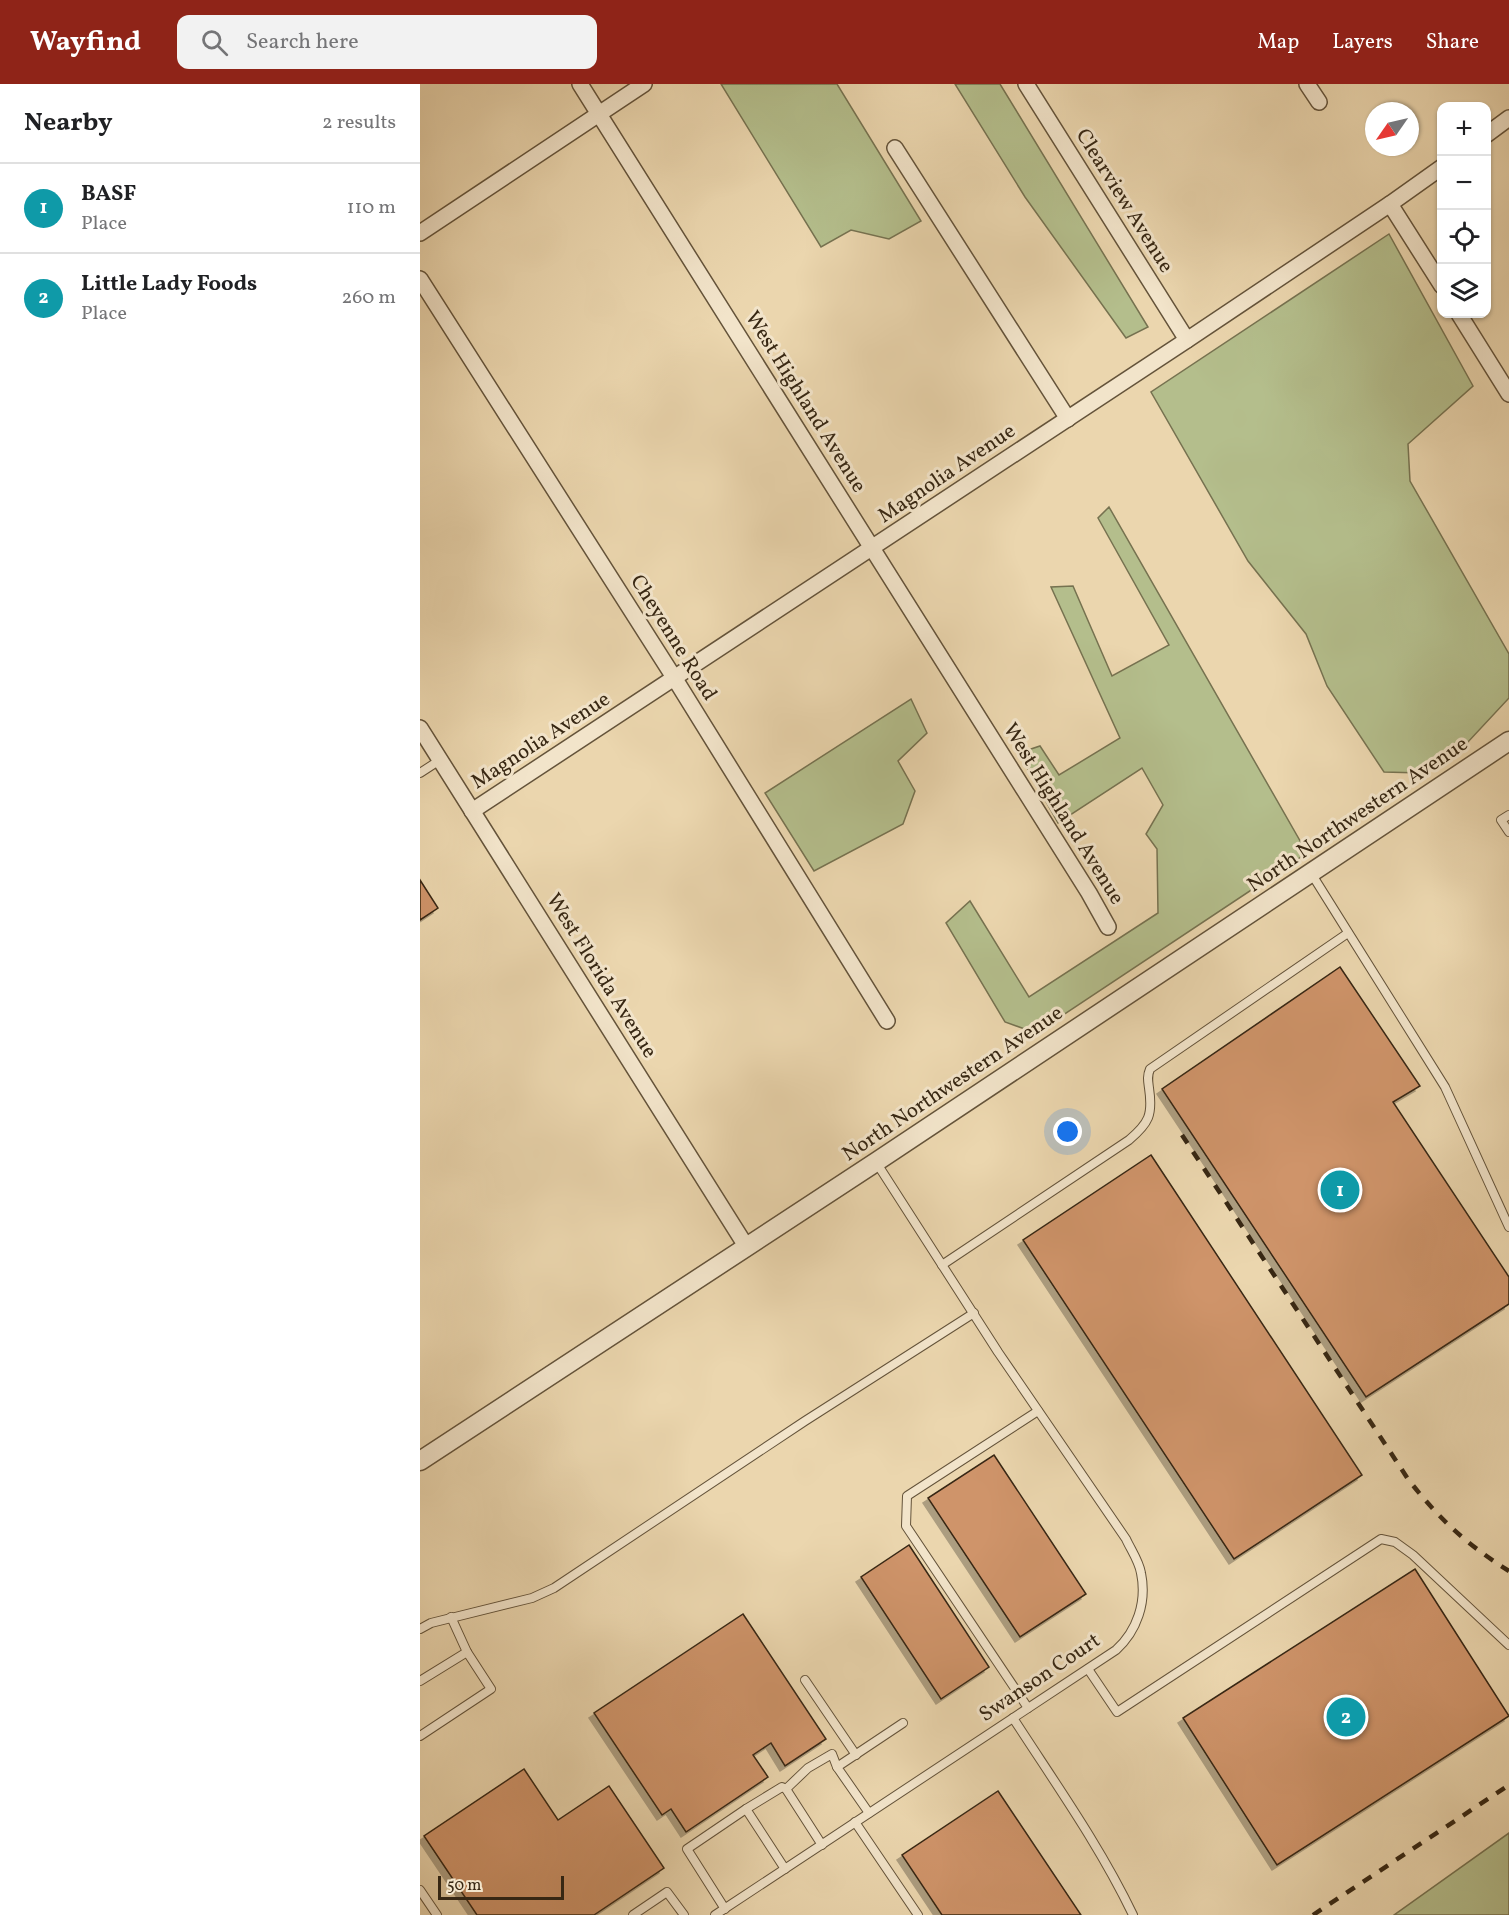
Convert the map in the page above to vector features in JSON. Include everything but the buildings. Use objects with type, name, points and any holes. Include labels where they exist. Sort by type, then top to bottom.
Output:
[{"type":"street","name":"West Highland Avenue","points":[[580,84],[873,548],[1108,927]]},
{"type":"street","points":[[420,233],[644,84]]},
{"type":"street","name":"Clearview Avenue","points":[[1026,84],[1187,340]]},
{"type":"street","points":[[1307,84],[1318,102]]},
{"type":"street","points":[[1491,131],[1509,118]]},
{"type":"street","points":[[895,148],[1068,419]]},
{"type":"street","name":"Magnolia Avenue","points":[[472,811],[1068,419],[1437,171]]},
{"type":"street","points":[[1390,204],[1437,278]]},
{"type":"street","name":"Cheyenne Road","points":[[420,279],[675,679],[887,1021]]},
{"type":"street","points":[[1462,318],[1509,394]]},
{"type":"street","name":"West Florida Avenue","points":[[420,728],[746,1246]]},
{"type":"street","name":"North Northwestern Avenue","points":[[420,1461],[876,1162],[1509,741]]},
{"type":"lane","points":[[420,773],[440,760]]},
{"type":"lane","points":[[1509,815],[1502,820],[1509,832]]},
{"type":"lane","points":[[1311,873],[1445,1087],[1509,1227]]},
{"type":"lane","points":[[942,1265],[1144,1128],[1151,1113],[1148,1074],[1150,1069],[1348,933]]},
{"type":"lane","name":"Swanson Court","points":[[716,1915],[1088,1669],[1120,1646],[1139,1615],[1143,1591],[1141,1572],[1126,1539],[1038,1411],[876,1162]]},
{"type":"lane","points":[[420,1629],[451,1617],[532,1598],[554,1588],[805,1421],[974,1313]]},
{"type":"lane","points":[[1028,1708],[906,1526],[907,1496],[1038,1411]]},
{"type":"lane","points":[[1088,1669],[1117,1712],[1381,1539],[1395,1542],[1413,1555],[1509,1645]]},
{"type":"lane","points":[[420,1736],[491,1689],[467,1652],[451,1617]]},
{"type":"lane","points":[[420,1681],[467,1652]]},
{"type":"lane","points":[[805,1680],[856,1755]]},
{"type":"lane","points":[[1013,1718],[1084,1826],[1118,1882],[1133,1915]]},
{"type":"lane","points":[[837,1767],[903,1724]]},
{"type":"lane","points":[[786,1790],[808,1768],[832,1754],[837,1767],[869,1813]]},
{"type":"lane","points":[[724,1909],[687,1849],[746,1809],[782,1787],[822,1845]]},
{"type":"lane","points":[[746,1809],[785,1869]]},
{"type":"lane","points":[[855,1822],[918,1915]]},
{"type":"lane","points":[[420,1890],[437,1915]]},
{"type":"lane","points":[[633,1915],[667,1892],[684,1915]]},
{"type":"green space","points":[[721,84],[837,84],[921,221],[889,239],[851,230],[821,247]]},
{"type":"green space","points":[[955,84],[1000,84],[1148,327],[1126,338],[1025,197]]},
{"type":"green space","points":[[1389,234],[1473,386],[1408,444],[1410,481],[1509,654],[1509,698],[1454,757],[1421,773],[1384,772],[1327,686],[1306,634],[1248,561],[1151,392]]},
{"type":"green space","points":[[1109,507],[1307,853],[1036,1033],[1005,1022],[946,923],[970,901],[1029,997],[1158,913],[1157,849],[1146,834],[1163,805],[1142,768],[1058,823],[1019,753],[1040,746],[1059,775],[1120,738],[1051,587],[1073,586],[1112,676],[1169,645],[1098,518]]},
{"type":"green space","points":[[911,699],[927,733],[898,761],[915,791],[903,824],[814,871],[765,793]]},
{"type":"green space","points":[[1509,1833],[1509,1915],[1394,1915]]},
{"type":"railway","points":[[1182,1135],[1408,1479],[1454,1530],[1479,1551],[1509,1571]]},
{"type":"railway","points":[[1313,1915],[1509,1785]]},
{"type":"place","name":"BASF","points":[[1340,1190]]},
{"type":"place","name":"Little Lady Foods","points":[[1346,1717]]}]
